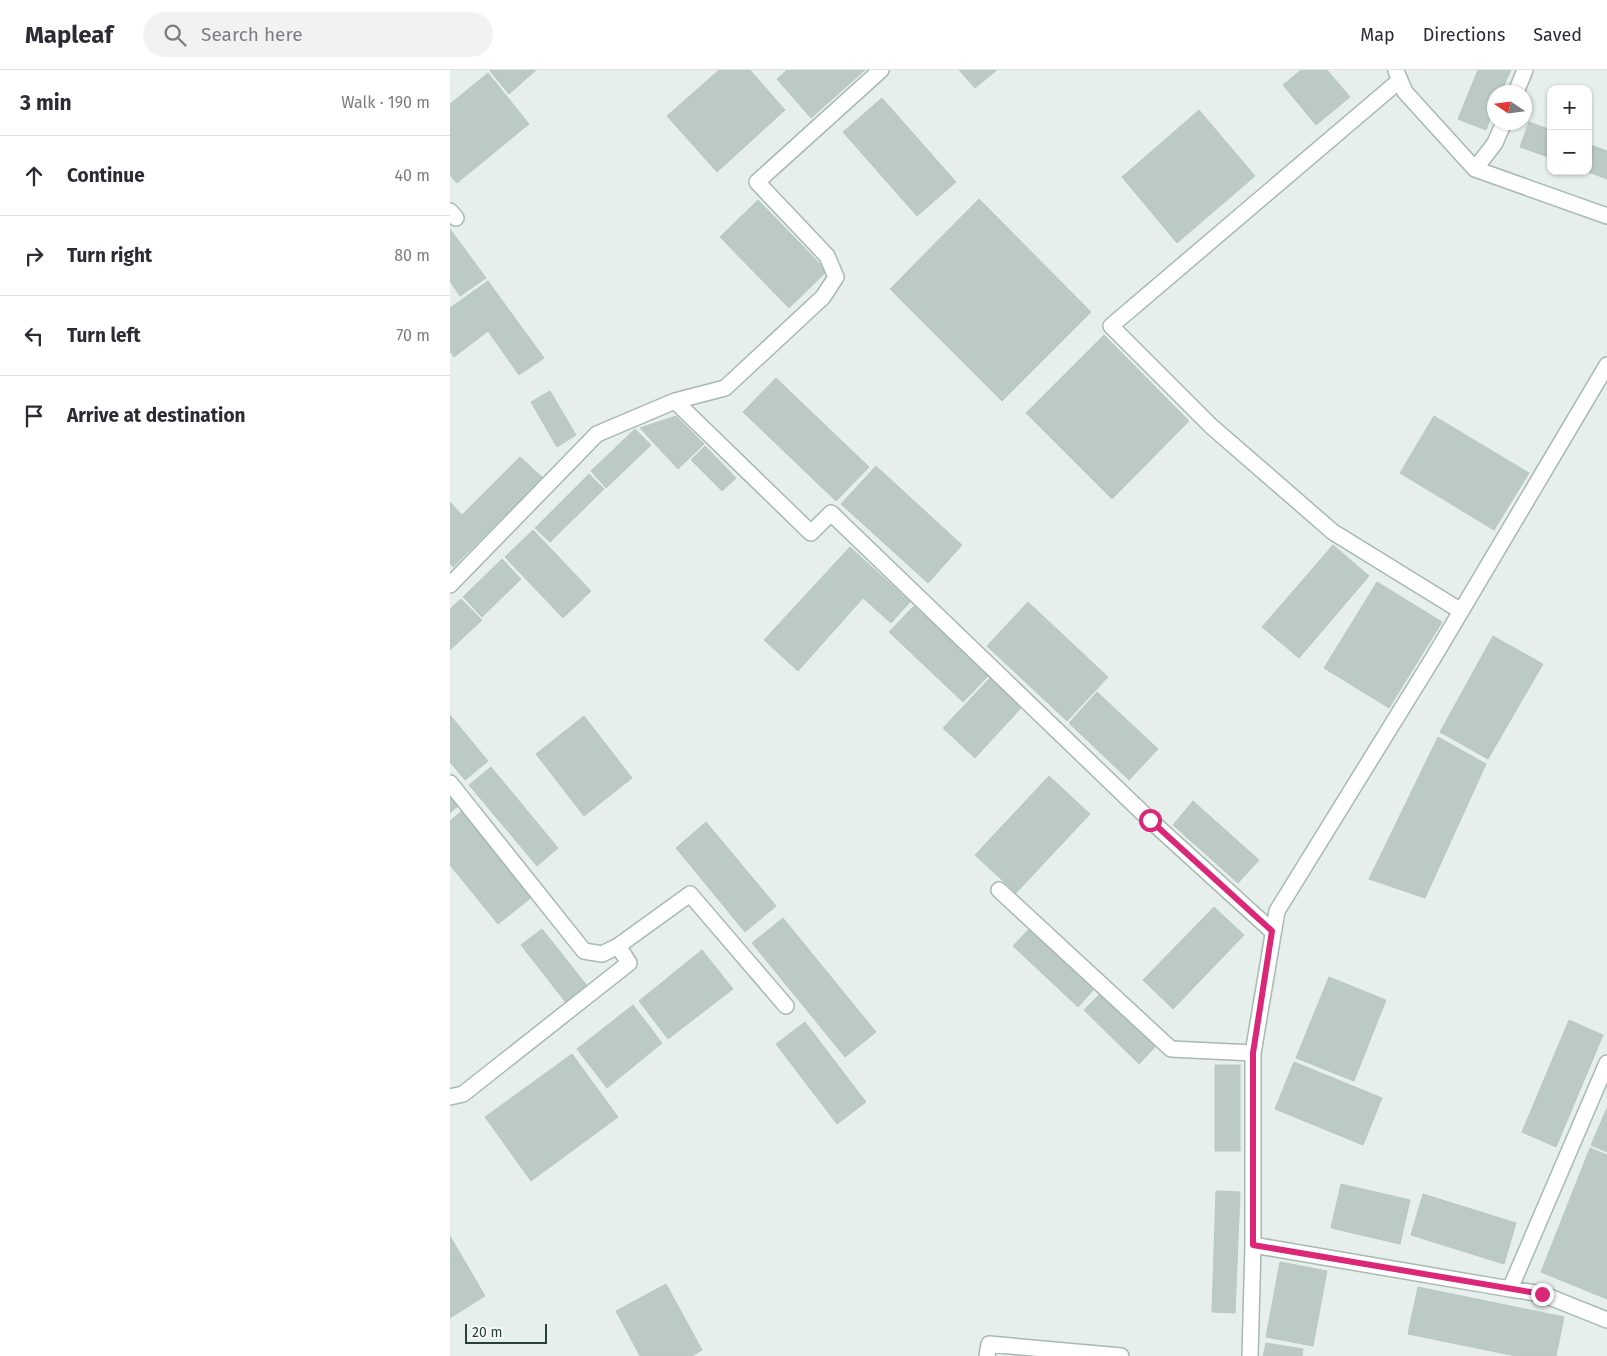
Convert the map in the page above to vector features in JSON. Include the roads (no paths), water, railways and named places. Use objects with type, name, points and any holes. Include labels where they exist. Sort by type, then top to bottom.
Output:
[{"type":"street","points":[[450,585],[597,434],[675,401],[725,388],[823,297],[836,278],[827,256],[757,182],[881,70]]},
{"type":"street","points":[[1519,85],[1525,70]]},
{"type":"street","points":[[1461,611],[1333,532],[1211,426],[1111,326],[1398,75],[1405,92],[1475,169],[1607,216]]},
{"type":"street","points":[[1475,169],[1495,143],[1501,130]]},
{"type":"street","points":[[1250,1356],[1253,1245],[1253,1053],[1272,931],[1277,911],[1461,611],[1607,365]]},
{"type":"street","points":[[675,401],[811,533],[831,513],[1150,820],[1272,931]]},
{"type":"street","points":[[450,783],[584,951],[602,954],[618,946],[690,894],[786,1006]]},
{"type":"street","points":[[999,890],[1171,1049],[1253,1053]]},
{"type":"street","points":[[450,1096],[464,1094],[629,963],[618,946]]},
{"type":"street","points":[[1510,1289],[1607,1064]]},
{"type":"street","points":[[1253,1245],[1542,1294],[1607,1320]]},
{"type":"street","points":[[987,1356],[989,1344],[1121,1356]]}]
